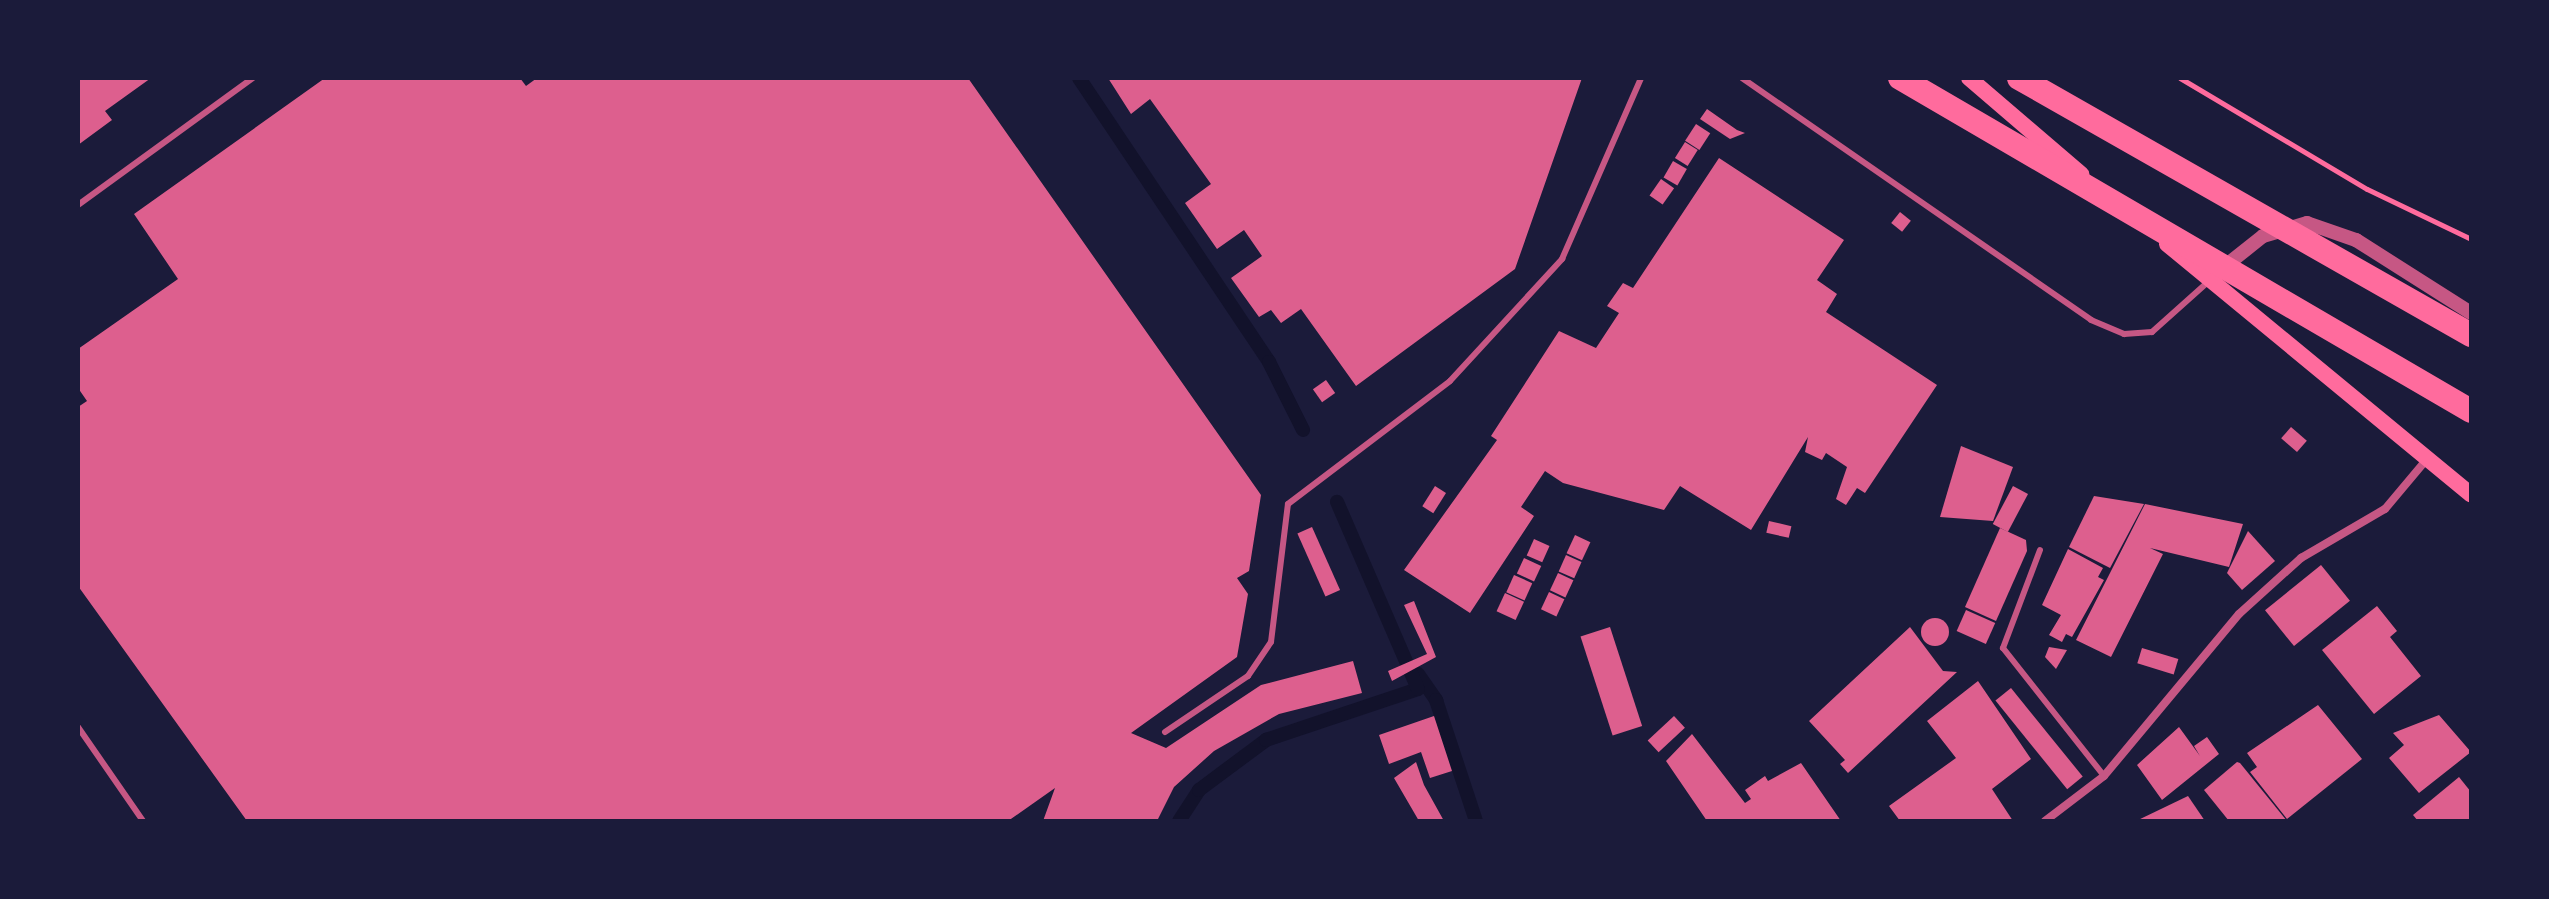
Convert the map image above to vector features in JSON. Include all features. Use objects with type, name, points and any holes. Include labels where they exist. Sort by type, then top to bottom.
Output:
[{"type":"highway","points":[[1900,78],[2471,411]]},
{"type":"highway","points":[[2019,78],[2471,335]]},
{"type":"main road","points":[[1969,78],[2471,495]]},
{"type":"street","points":[[2210,280],[2263,236],[2307,223],[2356,240],[2471,313]]},
{"type":"street","points":[[2045,821],[2104,776],[2239,614],[2301,558],[2385,509],[2428,458]]},
{"type":"lane","points":[[78,205],[253,78]]},
{"type":"lane","points":[[1165,732],[1248,676],[1271,642],[1288,504],[1450,381],[1562,259],[1641,78]]},
{"type":"lane","points":[[1742,78],[2113,330],[2152,332],[2210,280]]},
{"type":"lane","points":[[2040,550],[2003,648],[2104,776]]},
{"type":"lane","points":[[78,727],[143,821]]},
{"type":"path","points":[[2180,78],[2367,189],[2471,239]]},
{"type":"building","points":[[78,78],[151,78],[105,111],[112,120],[78,145]]},
{"type":"building","points":[[325,78],[520,78],[526,86],[537,78],[968,78],[1261,495],[1249,571],[1237,578],[1248,594],[1237,657],[1131,733],[1166,748],[1261,685],[1353,661],[1362,693],[1279,714],[1214,751],[1174,787],[1157,821],[1043,821],[1055,788],[1008,821],[247,821],[78,586],[78,407],[87,401],[78,388],[78,349],[178,279],[134,214]]},
{"type":"building","points":[[1108,78],[1582,78],[1515,269],[1356,386],[1301,309],[1281,323],[1271,310],[1259,317],[1231,278],[1262,256],[1244,230],[1217,249],[1185,203],[1211,184],[1150,99],[1131,114]]},
{"type":"building","points":[[1707,109],[1745,133],[1730,139],[1700,119]]},
{"type":"building","points":[[1696,124],[1710,133],[1699,150],[1685,141]]},
{"type":"building","points":[[1685,142],[1698,150],[1688,166],[1675,158]]},
{"type":"building","points":[[1719,158],[1844,240],[1817,280],[1837,294],[1826,312],[1937,385],[1865,493],[1857,488],[1846,505],[1836,499],[1847,467],[1826,453],[1822,460],[1805,452],[1808,437],[1751,530],[1680,486],[1664,510],[1563,483],[1545,471],[1521,507],[1534,516],[1470,613],[1404,570],[1497,440],[1491,436],[1559,331],[1596,348],[1619,313],[1607,306],[1623,283],[1633,288]]},
{"type":"building","points":[[1673,161],[1687,169],[1677,185],[1664,177]]},
{"type":"building","points":[[1661,179],[1674,188],[1663,205],[1650,195]]},
{"type":"building","points":[[1900,212],[1911,221],[1902,232],[1891,223]]},
{"type":"building","points":[[1326,380],[1335,393],[1322,402],[1313,389]]},
{"type":"building","points":[[2291,427],[2307,441],[2297,452],[2281,438]]},
{"type":"building","points":[[1961,446],[2013,467],[1993,521],[1940,517]]},
{"type":"building","points":[[1435,486],[1446,493],[1433,513],[1422,506]]},
{"type":"building","points":[[2013,486],[2028,494],[2008,532],[1993,524]]},
{"type":"building","points":[[2094,496],[2144,504],[2110,568],[2069,547]]},
{"type":"building","points":[[2145,504],[2243,524],[2229,567],[2150,548],[2163,554],[2111,657],[2076,640]]},
{"type":"building","points":[[1769,521],[1791,526],[1789,538],[1766,533]]},
{"type":"building","points":[[1312,527],[1340,590],[1325,597],[1297,534]]},
{"type":"building","points":[[2000,528],[2026,540],[2027,551],[1996,621],[1965,607]]},
{"type":"building","points":[[2248,531],[2275,561],[2242,590],[2227,573]]},
{"type":"building","points":[[1575,535],[1590,542],[1582,560],[1567,553]]},
{"type":"building","points":[[1534,539],[1550,546],[1542,562],[1527,555]]},
{"type":"building","points":[[2068,549],[2103,568],[2098,577],[2104,580],[2072,637],[2066,634],[2062,642],[2049,635],[2061,615],[2042,605]]},
{"type":"building","points":[[1566,555],[1582,562],[1574,578],[1559,571]]},
{"type":"building","points":[[1524,558],[1541,566],[1534,581],[1517,573]]},
{"type":"building","points":[[2321,565],[2350,601],[2294,646],[2265,610]]},
{"type":"building","points":[[1558,573],[1573,580],[1565,597],[1550,590]]},
{"type":"building","points":[[1514,575],[1532,583],[1525,600],[1506,592]]},
{"type":"building","points":[[1549,592],[1564,599],[1556,616],[1541,609]]},
{"type":"building","points":[[1505,593],[1524,602],[1516,620],[1497,611]]},
{"type":"building","points":[[1414,601],[1436,657],[1392,681],[1388,671],[1427,654],[1404,605]]},
{"type":"building","points":[[2377,606],[2397,631],[2390,637],[2421,676],[2374,714],[2322,650]]},
{"type":"building","points":[[1966,610],[1995,623],[1986,644],[1957,631]]},
{"type":"building","points":[[1935,618],[1945,622],[1949,632],[1945,642],[1935,646],[1925,642],[1921,632],[1925,622]]},
{"type":"building","points":[[1610,627],[1642,726],[1613,735],[1581,637]]},
{"type":"building","points":[[1910,627],[1943,671],[1957,672],[1848,773],[1840,764],[1845,760],[1809,721]]},
{"type":"building","points":[[2049,647],[2067,650],[2056,669],[2045,657]]},
{"type":"building","points":[[2142,648],[2178,659],[2174,674],[2137,663]]},
{"type":"building","points":[[1978,681],[2031,759],[1992,789],[2013,821],[1900,821],[1889,806],[1956,758],[1927,721]]},
{"type":"building","points":[[2011,688],[2083,777],[2067,789],[1995,701]]},
{"type":"building","points":[[2318,705],[2362,759],[2287,819],[2250,772],[2257,767],[2247,753]]},
{"type":"building","points":[[2439,715],[2471,752],[2419,793],[2389,758],[2404,745],[2393,733]]},
{"type":"building","points":[[1434,716],[1452,771],[1430,778],[1421,752],[1389,764],[1379,735]]},
{"type":"building","points":[[1674,716],[1685,728],[1659,752],[1648,741]]},
{"type":"building","points":[[2179,727],[2200,756],[2194,746],[2207,737],[2219,754],[2162,800],[2137,765]]},
{"type":"building","points":[[1692,734],[1745,803],[1751,799],[1745,790],[1765,776],[1768,781],[1801,763],[1841,821],[1707,821],[1666,761]]},
{"type":"building","points":[[1416,762],[1424,785],[1444,821],[1419,821],[1394,778]]},
{"type":"building","points":[[2237,762],[2287,821],[2229,821],[2204,790]]},
{"type":"building","points":[[2459,777],[2471,792],[2471,821],[2418,821],[2413,815]]},
{"type":"building","points":[[2188,796],[2205,821],[2136,821]]},
{"type":"waterway","points":[[1079,78],[1269,362],[1303,430]]},
{"type":"waterway","points":[[1179,821],[1199,790],[1266,740],[1418,689],[1337,502]]},
{"type":"waterway","points":[[1418,674],[1436,700],[1476,821]]}]
